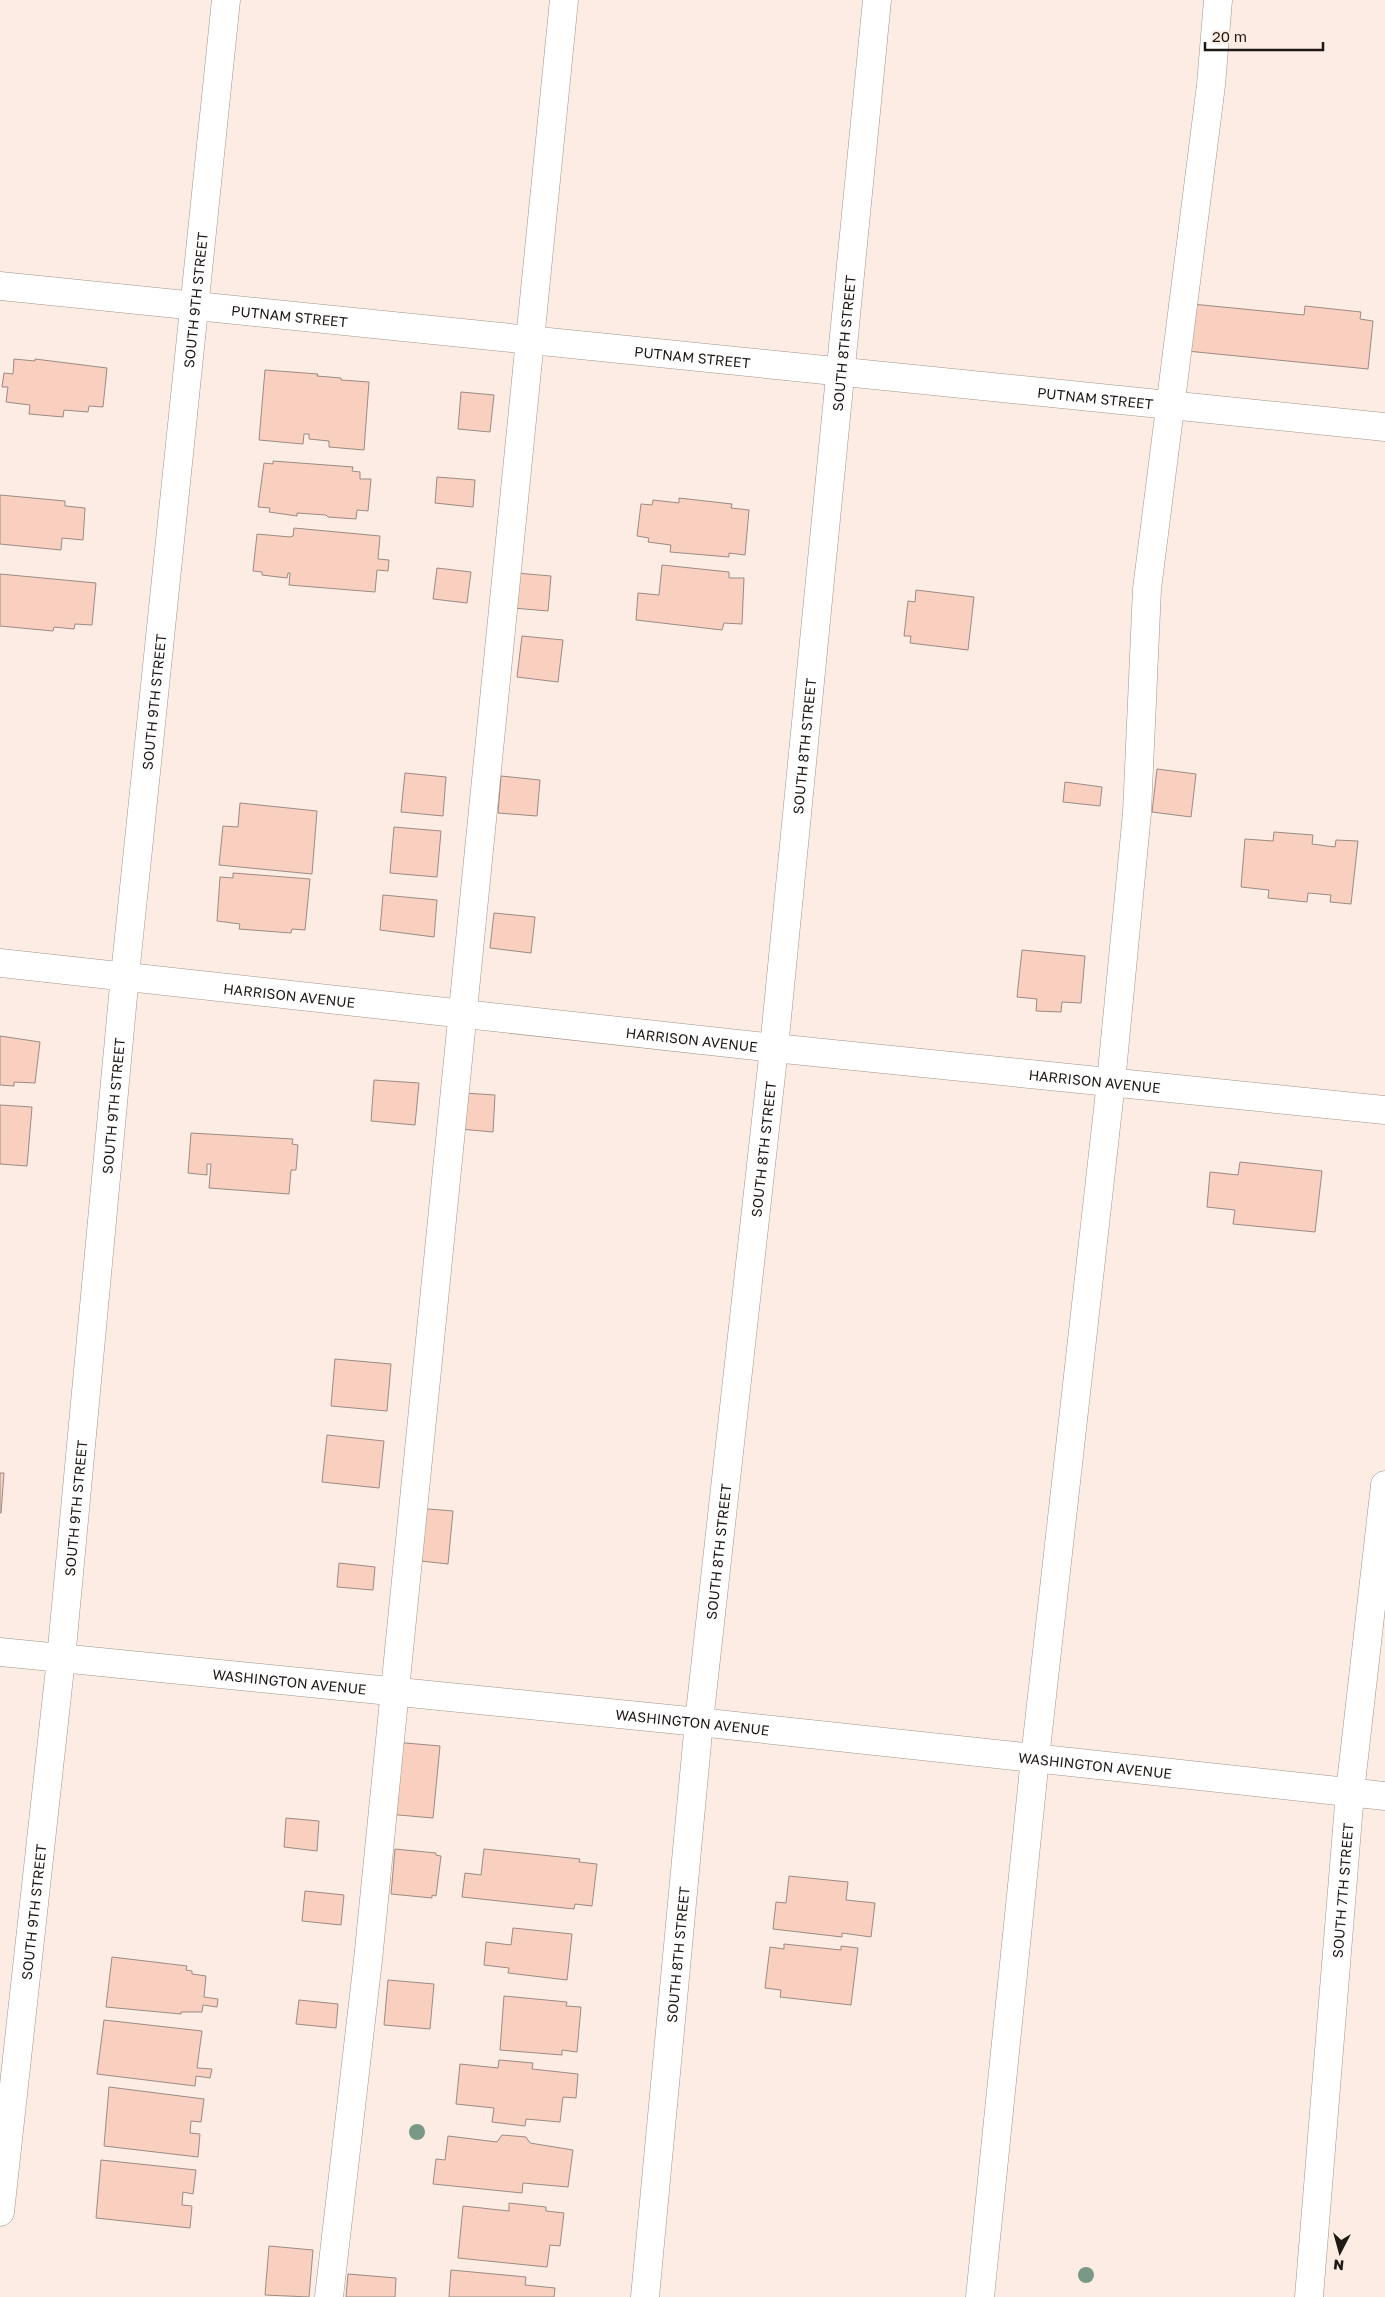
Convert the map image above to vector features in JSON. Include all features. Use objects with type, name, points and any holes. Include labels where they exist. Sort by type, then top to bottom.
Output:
[{"type":"street","name":"SOUTH 9TH STREET","points":[[0,2212],[61,1659],[125,975],[196,305],[226,0]]},
{"type":"street","points":[[329,2297],[368,1960],[564,0]]},
{"type":"street","name":"SOUTH 8TH STREET","points":[[645,2297],[699,1722],[774,1048],[877,0]]},
{"type":"street","points":[[980,2297],[1035,1758],[1111,1082],[1137,813],[1147,589],[1172,405],[1211,85],[1218,0]]},
{"type":"street","name":"PUTNAM STREET","points":[[0,286],[1385,427]]},
{"type":"street","name":"HARRISON AVENUE","points":[[0,963],[125,975],[774,1048],[1385,1110]]},
{"type":"street","name":"SOUTH 7TH STREET","points":[[1309,2297],[1350,1792],[1385,1485]]},
{"type":"street","name":"WASHINGTON AVENUE","points":[[0,1652],[699,1722],[1385,1796]]},
{"type":"building","points":[[1192,304],[1304,315],[1305,306],[1361,312],[1360,319],[1373,321],[1368,369],[1187,351]]},
{"type":"building","points":[[14,359],[35,361],[35,359],[107,368],[103,407],[89,406],[88,412],[64,410],[63,417],[29,414],[30,405],[6,402],[8,387],[2,387],[4,373],[13,374]]},
{"type":"building","points":[[265,370],[318,374],[317,376],[341,378],[341,380],[369,382],[364,450],[329,447],[329,441],[309,439],[309,434],[304,434],[303,444],[259,440]]},
{"type":"building","points":[[461,392],[494,395],[490,432],[458,429]]},
{"type":"building","points":[[273,461],[353,467],[352,471],[360,472],[360,479],[371,479],[368,511],[357,510],[356,519],[297,513],[297,516],[269,512],[270,508],[258,507],[264,463],[273,464]]},
{"type":"building","points":[[437,477],[475,480],[473,507],[435,503]]},
{"type":"building","points":[[0,495],[65,501],[65,506],[85,508],[83,540],[62,538],[61,550],[0,544]]},
{"type":"building","points":[[679,498],[732,504],[731,508],[749,510],[745,555],[729,553],[729,557],[670,552],[671,545],[648,542],[649,538],[637,536],[641,504],[652,505],[653,500],[679,503]]},
{"type":"building","points":[[294,528],[380,536],[378,559],[389,560],[388,571],[377,570],[375,592],[289,585],[290,573],[288,573],[287,578],[262,575],[262,572],[253,571],[257,534],[290,537],[293,536]]},
{"type":"building","points":[[662,565],[729,572],[729,578],[744,578],[742,624],[724,623],[722,630],[636,620],[638,593],[659,595]]},
{"type":"building","points":[[437,568],[471,572],[467,603],[433,599]]},
{"type":"building","points":[[516,573],[551,576],[548,611],[513,608]]},
{"type":"building","points":[[0,574],[96,583],[92,625],[75,624],[74,629],[54,627],[53,631],[0,626]]},
{"type":"building","points":[[916,590],[974,597],[968,650],[910,643],[911,636],[904,636],[908,601],[915,602]]},
{"type":"building","points":[[522,636],[563,640],[558,682],[517,677]]},
{"type":"building","points":[[1157,769],[1196,774],[1191,817],[1152,812]]},
{"type":"building","points":[[405,773],[446,777],[443,816],[401,812]]},
{"type":"building","points":[[501,776],[540,780],[537,816],[498,813]]},
{"type":"building","points":[[1065,782],[1102,787],[1100,806],[1063,802]]},
{"type":"building","points":[[240,803],[317,811],[312,874],[219,865],[223,826],[238,827]]},
{"type":"building","points":[[394,827],[441,831],[437,877],[390,873]]},
{"type":"building","points":[[1274,832],[1313,835],[1312,844],[1335,847],[1336,840],[1358,841],[1351,904],[1330,902],[1331,895],[1308,893],[1307,902],[1268,898],[1269,890],[1241,887],[1245,839],[1273,841]]},
{"type":"building","points":[[233,873],[310,879],[305,930],[292,929],[291,933],[239,929],[240,924],[217,921],[220,877],[233,878]]},
{"type":"building","points":[[383,895],[437,900],[434,937],[380,930]]},
{"type":"building","points":[[494,913],[535,917],[531,953],[490,948]]},
{"type":"building","points":[[1022,950],[1085,956],[1081,1003],[1062,1002],[1061,1012],[1036,1011],[1037,999],[1017,997]]},
{"type":"building","points":[[0,1036],[40,1042],[35,1083],[14,1082],[14,1086],[0,1085]]},
{"type":"building","points":[[374,1080],[419,1083],[415,1125],[371,1121]]},
{"type":"building","points":[[464,1093],[495,1095],[493,1132],[460,1129]]},
{"type":"building","points":[[0,1105],[32,1107],[27,1166],[0,1164]]},
{"type":"building","points":[[191,1133],[293,1139],[292,1144],[298,1145],[296,1170],[291,1170],[289,1194],[209,1188],[211,1164],[207,1164],[207,1175],[188,1173]]},
{"type":"building","points":[[1240,1162],[1322,1171],[1315,1232],[1233,1224],[1235,1210],[1207,1207],[1210,1172],[1238,1175]]},
{"type":"building","points":[[335,1359],[391,1364],[387,1411],[331,1406]]},
{"type":"building","points":[[327,1435],[384,1441],[379,1488],[322,1482]]},
{"type":"building","points":[[0,1473],[4,1473],[1,1513],[0,1513]]},
{"type":"building","points":[[416,1508],[453,1511],[448,1564],[412,1560]]},
{"type":"building","points":[[339,1563],[375,1567],[373,1590],[337,1587]]},
{"type":"building","points":[[394,1742],[440,1746],[433,1818],[387,1814]]},
{"type":"building","points":[[286,1818],[319,1821],[317,1851],[284,1847]]},
{"type":"building","points":[[395,1849],[436,1853],[436,1855],[441,1856],[436,1896],[432,1895],[432,1898],[391,1894]]},
{"type":"building","points":[[484,1849],[580,1859],[579,1862],[597,1864],[592,1906],[575,1904],[574,1909],[462,1897],[465,1873],[481,1875]]},
{"type":"building","points":[[789,1876],[848,1882],[846,1900],[875,1903],[871,1937],[842,1933],[842,1937],[773,1929],[776,1902],[786,1903]]},
{"type":"building","points":[[305,1891],[344,1895],[341,1925],[302,1921]]},
{"type":"building","points":[[513,1928],[572,1934],[567,1980],[508,1973],[509,1968],[484,1965],[486,1942],[511,1945]]},
{"type":"building","points":[[784,1944],[841,1950],[841,1946],[858,1948],[851,2005],[780,1997],[781,1990],[765,1988],[770,1947],[784,1949]]},
{"type":"building","points":[[112,1957],[187,1966],[186,1970],[192,1971],[192,1974],[206,1976],[204,1997],[218,1999],[217,2007],[203,2005],[202,2012],[181,2012],[181,2014],[106,2007]]},
{"type":"building","points":[[388,1980],[434,1984],[430,2029],[384,2025]]},
{"type":"building","points":[[504,1996],[567,2002],[566,2006],[581,2007],[577,2052],[562,2050],[562,2055],[500,2050]]},
{"type":"building","points":[[299,2000],[338,2004],[336,2028],[296,2024]]},
{"type":"building","points":[[104,2020],[202,2031],[197,2068],[212,2069],[210,2078],[196,2076],[195,2086],[97,2074]]},
{"type":"building","points":[[499,2060],[533,2063],[532,2069],[578,2074],[576,2098],[563,2097],[560,2122],[526,2119],[525,2126],[492,2122],[494,2108],[456,2104],[460,2064],[498,2068]]},
{"type":"building","points":[[109,2087],[204,2099],[201,2122],[191,2121],[190,2133],[200,2134],[198,2157],[104,2146]]},
{"type":"building","points":[[502,2135],[526,2137],[530,2143],[573,2150],[568,2187],[523,2183],[522,2193],[433,2184],[436,2159],[445,2160],[448,2136],[497,2142]]},
{"type":"building","points":[[101,2160],[196,2170],[193,2194],[183,2192],[182,2205],[192,2206],[190,2228],[96,2218]]},
{"type":"building","points":[[509,2203],[546,2207],[546,2211],[564,2213],[560,2246],[550,2245],[547,2267],[458,2258],[463,2206],[509,2211]]},
{"type":"building","points":[[269,2246],[313,2250],[309,2297],[265,2295]]},
{"type":"building","points":[[451,2270],[526,2277],[525,2285],[555,2288],[554,2297],[449,2297]]},
{"type":"building","points":[[348,2274],[396,2278],[395,2297],[346,2297]]}]
